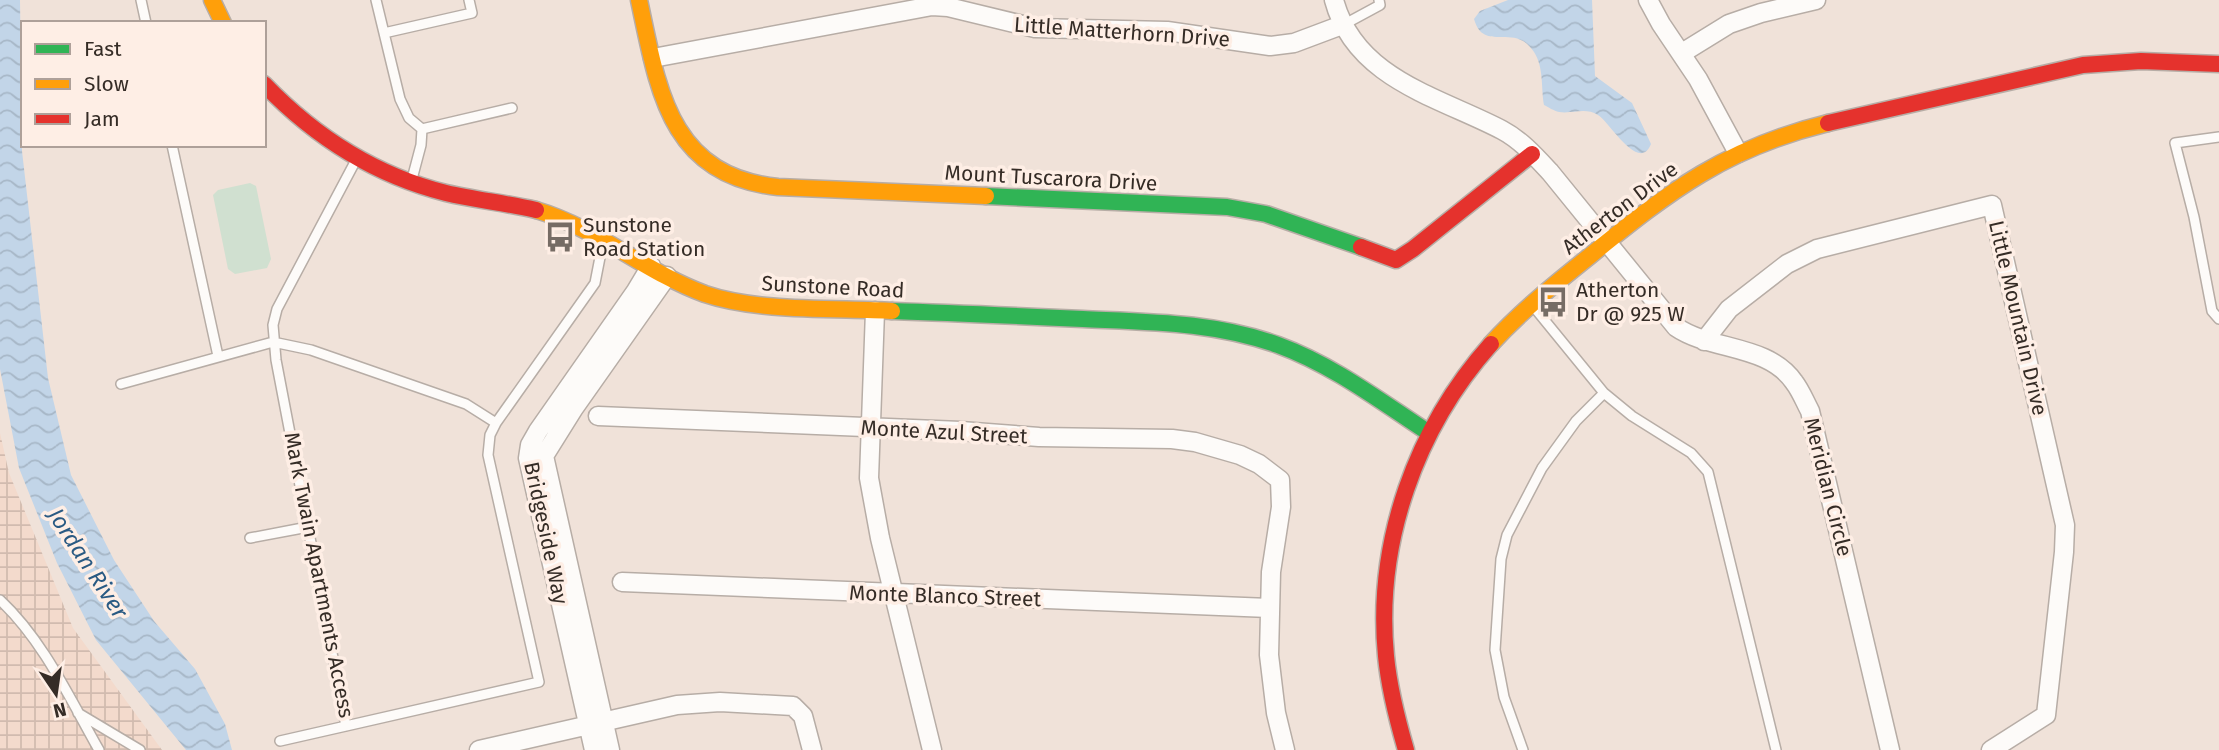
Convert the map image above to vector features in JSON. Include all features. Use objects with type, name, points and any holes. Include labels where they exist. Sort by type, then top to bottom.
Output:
[{"type":"street","points":[[212,0],[222,21]]},
{"type":"street","name":"Mount Tuscarora Drive","points":[[639,0],[663,100],[680,134],[708,163],[755,184],[1227,207],[1266,214],[1303,225],[1396,260],[1532,154]]},
{"type":"street","points":[[1334,0],[1342,25]]},
{"type":"street","points":[[1648,0],[1682,53],[1738,153]]},
{"type":"street","points":[[1682,53],[1729,24],[1816,0]]},
{"type":"street","name":"Little Matterhorn Drive","points":[[653,58],[932,6],[1035,28],[1167,31],[1270,46],[1294,43],[1342,25]]},
{"type":"street","name":"Meridian Circle","points":[[1342,25],[1356,44],[1393,79],[1503,131],[1532,154],[1550,172],[1676,327],[1703,341],[1744,351],[1772,363],[1794,380],[1810,411],[1890,750]]},
{"type":"street","name":"Atherton Drive","points":[[1406,750],[1394,711],[1385,640],[1385,597],[1398,513],[1429,433],[1463,377],[1493,341],[1531,303],[1704,170],[1738,153],[1811,127],[2055,70],[2145,61],[2219,64]]},
{"type":"street","name":"Sunstone Road","points":[[266,86],[309,128],[357,159],[410,183],[524,207],[560,218],[604,237],[667,276],[704,293],[749,304],[1180,323],[1241,332],[1280,345],[1326,366],[1429,433]]},
{"type":"street","name":"Little Mountain Drive","points":[[1703,341],[1730,309],[1787,264],[1817,248],[1992,205],[2065,525],[2046,715],[1991,750]]},
{"type":"street","name":"Bridgeside Way","points":[[610,750],[596,724],[528,458],[530,445],[538,430],[636,291],[650,266]]},
{"type":"street","name":"Bridgeside Way","points":[[594,750],[596,724],[544,456],[559,430],[667,276]]},
{"type":"street","points":[[875,311],[868,461],[871,494],[932,750]]},
{"type":"street","name":"Monte Azul Street","points":[[598,416],[1038,437],[1172,439],[1206,445],[1240,455],[1259,464],[1280,480],[1281,507],[1275,538],[1269,608]]},
{"type":"street","name":"Monte Blanco Street","points":[[622,582],[1269,608]]},
{"type":"street","points":[[1269,608],[1272,684],[1285,750]]},
{"type":"street","points":[[479,750],[677,705],[718,702],[784,703],[800,710],[812,750]]},
{"type":"lane","points":[[141,0],[146,21]]},
{"type":"lane","points":[[376,0],[403,109],[422,129],[421,145],[410,183]]},
{"type":"lane","points":[[384,33],[472,13],[469,0]]},
{"type":"lane","points":[[1342,25],[1380,5],[1379,0]]},
{"type":"lane","points":[[422,129],[512,108]]},
{"type":"lane","points":[[2219,137],[2175,144],[2194,217],[2212,311],[2219,319]]},
{"type":"lane","points":[[172,147],[218,356]]},
{"type":"lane","name":"Mark Twain Apartments Access","points":[[357,159],[277,309],[273,325],[273,342],[346,726],[539,682],[488,456],[490,435],[594,283],[604,237]]},
{"type":"lane","points":[[1531,303],[1604,393],[1633,416],[1691,453],[1708,472],[1776,750]]},
{"type":"lane","points":[[121,384],[273,342],[310,350],[466,404],[496,423]]},
{"type":"lane","points":[[1523,750],[1504,697],[1495,650],[1501,559],[1507,535],[1542,468],[1576,421],[1604,393]]},
{"type":"lane","points":[[250,538],[308,527]]},
{"type":"lane","points":[[0,600],[14,613],[41,653],[99,750]]},
{"type":"lane","points":[[78,712],[140,750]]},
{"type":"lane","points":[[279,741],[346,726]]},
{"type":"shaded area","points":[[0,433],[9,473],[73,628],[162,750],[0,750]]},
{"type":"green space","points":[[250,183],[256,186],[271,259],[267,268],[235,274],[228,269],[213,195],[218,190]]},
{"type":"water","name":"Jordan River","points":[[0,0],[20,0],[21,147],[48,378],[71,475],[114,560],[154,621],[195,669],[225,724],[232,750],[186,750],[96,640],[57,563],[19,468],[0,369]]},
{"type":"water","points":[[1508,0],[1592,0],[1595,76],[1632,103],[1651,144],[1646,152],[1632,150],[1598,115],[1584,111],[1559,112],[1544,105],[1541,71],[1534,52],[1518,39],[1485,35],[1474,19],[1480,11]]},
{"type":"traffic: fast","points":[[986,196],[1227,207],[1266,214],[1361,247]]},
{"type":"traffic: fast","points":[[892,311],[1158,322],[1206,327],[1254,337],[1318,363],[1356,384],[1429,433]]},
{"type":"traffic: slow","points":[[212,0],[222,21]]},
{"type":"traffic: slow","points":[[639,0],[653,65],[675,123],[691,146],[713,166],[742,179],[778,187],[986,196]]},
{"type":"traffic: slow","points":[[1491,344],[1552,287],[1674,191],[1701,174],[1759,145],[1828,123]]},
{"type":"traffic: slow","points":[[536,210],[580,228],[683,285],[726,300],[797,308],[892,311]]},
{"type":"traffic: jam","points":[[1828,123],[2083,65],[2141,61],[2219,64]]},
{"type":"traffic: jam","points":[[266,86],[325,137],[370,165],[446,193],[536,210]]},
{"type":"traffic: jam","points":[[1361,247],[1396,260],[1532,154]]},
{"type":"traffic: jam","points":[[1406,750],[1386,656],[1384,614],[1387,571],[1395,530],[1406,489],[1441,412],[1491,344]]},
{"type":"place","name":"Sunstone Road Station","points":[[560,237]]},
{"type":"place","name":"Atherton Dr @ 925 W","points":[[1553,302]]}]
